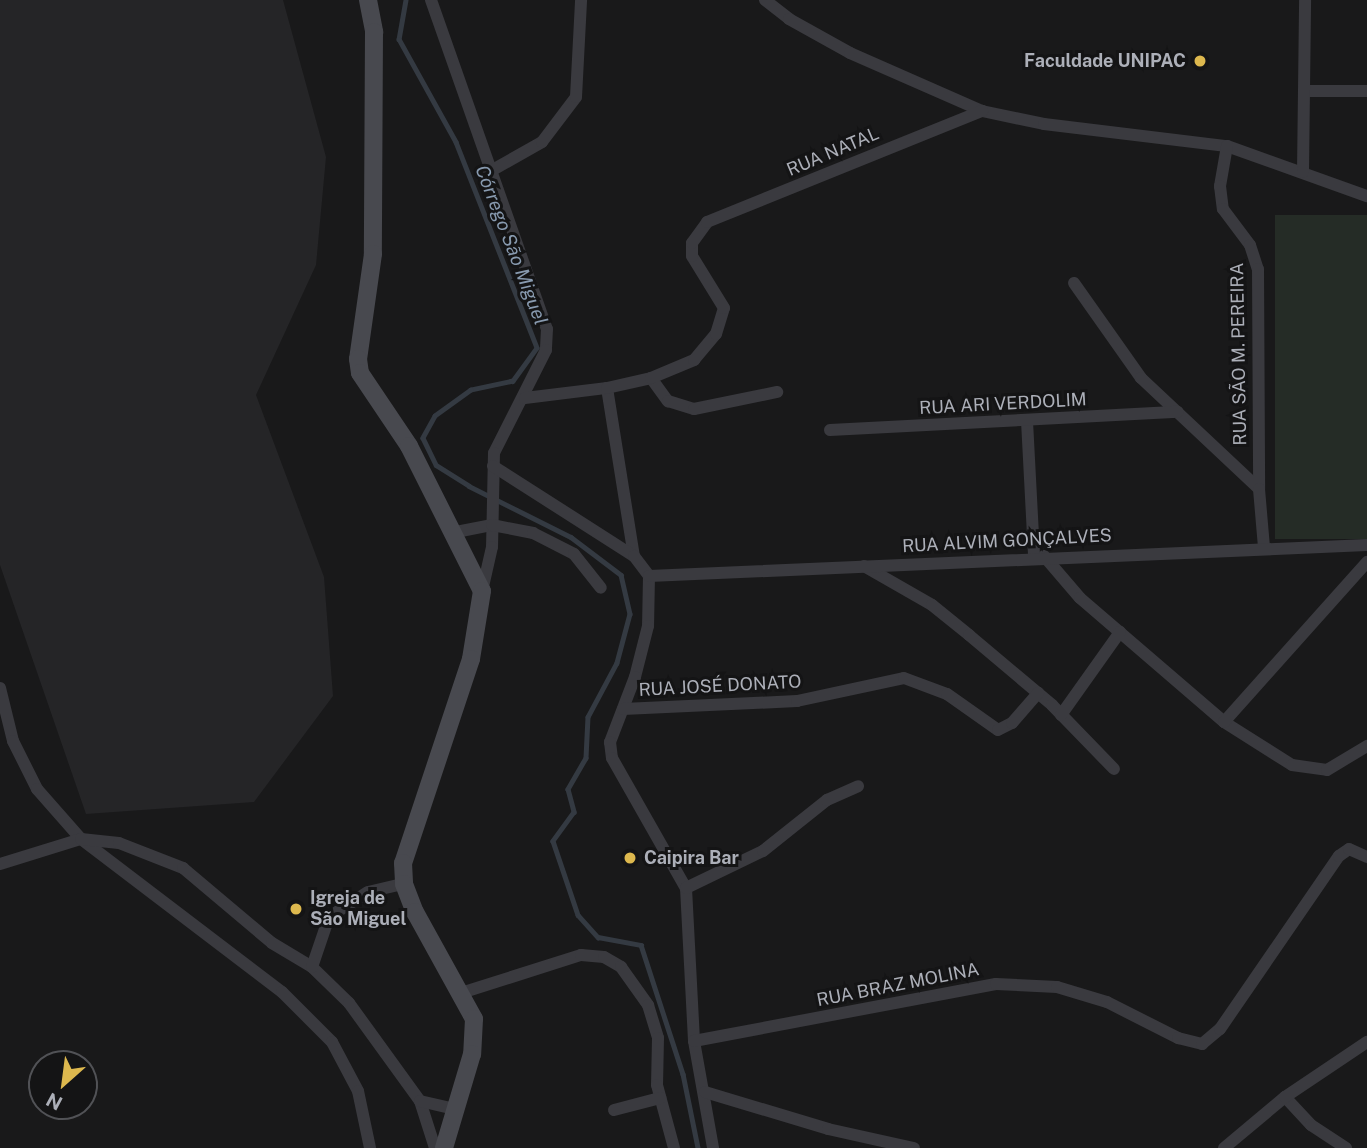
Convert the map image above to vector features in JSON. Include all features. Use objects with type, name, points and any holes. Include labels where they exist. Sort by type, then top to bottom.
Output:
[{"type":"main road","points":[[368,0],[374,32],[373,254],[358,351],[360,373],[409,446],[457,533],[482,591],[478,633],[408,841],[404,884],[461,993],[475,1034],[444,1148]]},
{"type":"street","points":[[431,0],[489,172],[547,329],[546,350],[525,398],[499,440],[494,471],[493,521],[482,591]]},
{"type":"street","points":[[489,172],[542,142],[576,97],[581,0]]},
{"type":"street","points":[[765,0],[789,19],[850,53],[982,111],[1044,124],[1227,146],[1367,196]]},
{"type":"street","points":[[1303,172],[1305,0]]},
{"type":"street","points":[[1305,92],[1367,92]]},
{"type":"street","name":"RUA NATAL","points":[[525,398],[607,388],[651,378],[694,360],[706,350],[723,318],[720,299],[692,256],[692,243],[707,222],[982,111]]},
{"type":"street","name":"RUA SÃO M. PEREIRA","points":[[1227,146],[1220,186],[1223,209],[1251,245],[1258,270],[1259,489],[1264,547]]},
{"type":"street","points":[[1074,283],[1126,360],[1259,489]]},
{"type":"street","points":[[651,378],[668,401],[694,409],[777,392]]},
{"type":"street","points":[[607,388],[634,556]]},
{"type":"street","name":"RUA ARI VERDOLIM","points":[[830,430],[1178,412]]},
{"type":"street","points":[[1027,421],[1039,556],[1080,598],[1224,722],[1293,765],[1326,771],[1367,746]]},
{"type":"street","points":[[494,471],[634,556],[649,576],[648,626],[610,742],[612,758],[686,888],[694,1041],[713,1148]]},
{"type":"street","points":[[457,533],[493,521],[559,544],[591,569],[601,587]]},
{"type":"street","name":"RUA ALVIM GONÇALVES","points":[[649,576],[1039,556],[1367,545]]},
{"type":"street","points":[[1224,722],[1367,562]]},
{"type":"street","points":[[864,566],[932,606],[1038,693],[1114,769]]},
{"type":"street","points":[[1061,715],[1120,632]]},
{"type":"street","name":"RUA JOSÉ DONATO","points":[[623,709],[797,701],[904,678],[947,694],[998,730],[1012,723],[1038,693]]},
{"type":"street","points":[[0,688],[13,741],[37,789],[81,839],[282,992],[332,1042],[358,1091],[370,1148]]},
{"type":"street","points":[[686,888],[763,851],[827,800],[858,786]]},
{"type":"street","points":[[0,864],[81,839],[120,843],[184,868],[272,943],[312,967],[379,1040],[420,1101],[435,1148]]},
{"type":"street","name":"RUA BRAZ MOLINA","points":[[694,1041],[996,984],[1057,987],[1107,1002],[1192,1044],[1202,1044],[1220,1029],[1339,856],[1349,849],[1367,857]]},
{"type":"street","points":[[312,967],[329,917],[368,892],[404,884]]},
{"type":"street","points":[[461,993],[581,956],[604,957],[621,967],[648,1005],[658,1038],[655,1072],[674,1148]]},
{"type":"street","points":[[1224,1148],[1285,1097],[1367,1042]]},
{"type":"street","points":[[705,1092],[828,1129],[914,1148]]},
{"type":"street","points":[[1285,1097],[1311,1125],[1346,1148]]},
{"type":"street","points":[[614,1110],[660,1098]]},
{"type":"street","points":[[420,1101],[454,1109]]},
{"type":"shaded area","points":[[0,0],[283,0],[326,157],[316,265],[256,395],[324,577],[333,696],[254,802],[86,814],[0,565]]},
{"type":"shaded area","points":[[1275,215],[1367,215],[1367,539],[1275,539]]},
{"type":"waterway","name":"Córrego São Miguel","points":[[406,0],[399,39],[456,142],[537,348],[513,381],[471,390],[435,416],[423,438],[436,465],[469,486],[571,537],[621,575],[630,614],[617,663],[588,717],[586,758],[568,789],[574,812],[553,841],[578,915],[598,937],[641,945],[683,1074],[698,1148]]},
{"type":"place","name":"Faculdade UNIPAC","points":[[1200,61]]},
{"type":"place","name":"Caipira Bar","points":[[630,858]]},
{"type":"place","name":"Igreja de São Miguel","points":[[296,909]]}]
